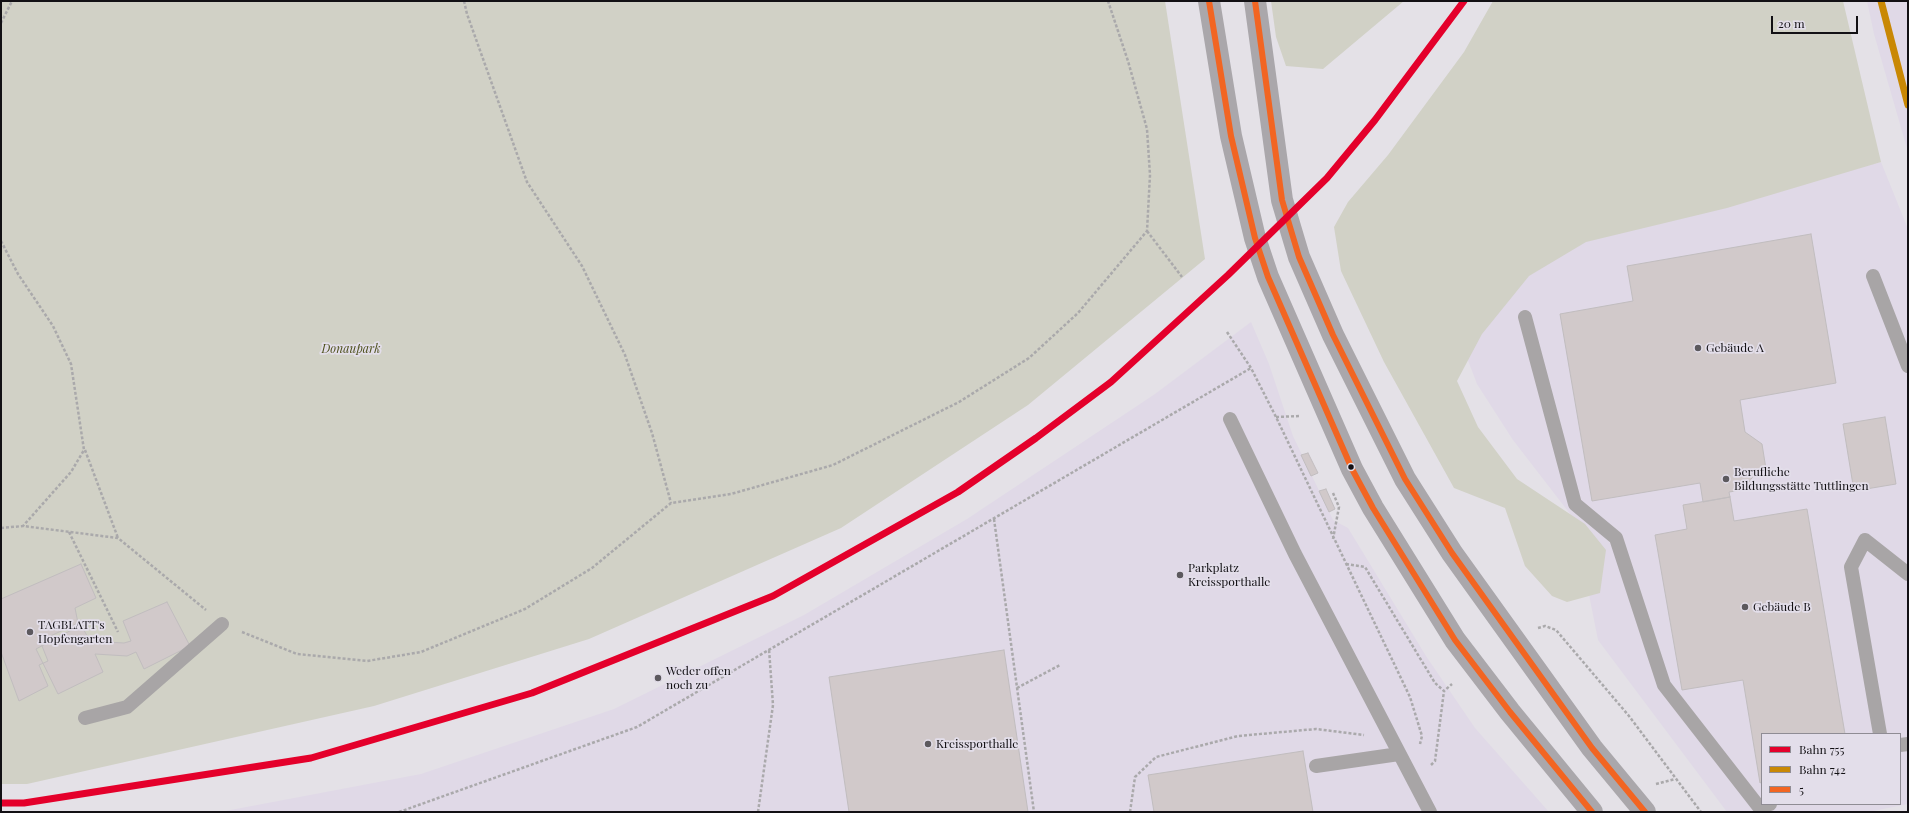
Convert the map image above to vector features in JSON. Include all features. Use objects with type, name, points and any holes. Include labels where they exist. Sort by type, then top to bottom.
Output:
[{"type":"main road","points":[[1210,1],[1231,136],[1255,238],[1268,277],[1352,469],[1373,508],[1456,640],[1510,712],[1592,812]]},
{"type":"main road","points":[[1255,1],[1282,200],[1299,257],[1333,335],[1405,480],[1452,553],[1592,748],[1645,812]]},
{"type":"lane","points":[[1873,276],[1908,366]]},
{"type":"lane","points":[[1525,317],[1575,504],[1616,538],[1664,685],[1758,807],[1766,805]]},
{"type":"lane","points":[[1230,419],[1295,554],[1430,812]]},
{"type":"lane","points":[[1880,733],[1851,567],[1865,540],[1908,574]]},
{"type":"lane","points":[[84,718],[127,707],[222,624]]},
{"type":"lane","points":[[1316,766],[1399,754]]},
{"type":"path","points":[[1,23],[12,1]]},
{"type":"path","points":[[464,1],[467,14],[527,182],[582,266],[625,355],[652,433],[670,503]]},
{"type":"path","points":[[1,241],[18,274],[53,326],[71,364],[84,450],[118,538],[173,581],[222,624],[297,654],[367,661],[421,652],[525,609],[592,568],[670,503],[731,494],[832,464],[959,402],[1029,358],[1078,313],[1147,231],[1150,175],[1147,129],[1128,61],[1108,1]]},
{"type":"path","points":[[1147,231],[1182,277]]},
{"type":"path","points":[[1227,332],[1251,368],[1276,416],[1410,697],[1422,736],[1415,783]]},
{"type":"path","points":[[399,812],[637,727],[1251,368]]},
{"type":"path","points":[[1276,416],[1302,416]]},
{"type":"path","points":[[23,526],[71,472],[84,450]]},
{"type":"path","points":[[1330,486],[1339,507],[1334,538]]},
{"type":"path","points":[[994,519],[1034,812]]},
{"type":"path","points":[[1,528],[23,526],[118,538]]},
{"type":"path","points":[[69,532],[118,632]]},
{"type":"path","points":[[1346,564],[1365,567],[1435,683],[1444,691]]},
{"type":"path","points":[[1534,629],[1545,626],[1556,630],[1629,716],[1701,812]]},
{"type":"path","points":[[758,812],[772,705],[769,649]]},
{"type":"path","points":[[1017,688],[1060,665]]},
{"type":"path","points":[[1435,761],[1444,691],[1452,684]]},
{"type":"path","points":[[1130,812],[1135,777],[1156,758],[1238,736],[1316,729],[1390,738]]},
{"type":"path","points":[[1658,783],[1675,779]]},
{"type":"shaded area","points":[[1867,1],[1908,1],[1908,152],[1874,34]]},
{"type":"shaded area","name":"Berufliche Bildungsstätte Tuttlingen","points":[[1881,162],[1908,229],[1908,804],[1868,812],[1727,812],[1598,640],[1574,519],[1513,440],[1477,384],[1461,342],[1533,241]]},
{"type":"shaded area","points":[[1251,322],[1269,364],[1293,436],[1333,520],[1348,528],[1426,656],[1475,728],[1549,812],[220,812],[421,774],[614,709],[804,615],[967,519],[1155,394]]},
{"type":"green space","name":"Donaupark","points":[[1,1],[1165,1],[1205,259],[1028,405],[841,528],[589,639],[374,706],[27,784],[1,784]]},
{"type":"green space","points":[[1271,1],[1404,1],[1323,69],[1286,66],[1276,37]]},
{"type":"green space","points":[[1493,1],[1843,1],[1881,162],[1727,208],[1586,242],[1529,276],[1482,334],[1457,381],[1478,427],[1517,479],[1585,524],[1606,550],[1600,593],[1567,602],[1552,596],[1525,566],[1505,508],[1454,488],[1384,362],[1341,271],[1334,227],[1348,202],[1388,155],[1464,52]]},
{"type":"building","name":"Gebäude A","points":[[1811,234],[1836,383],[1740,400],[1745,432],[1762,444],[1766,469],[1757,471],[1743,490],[1729,492],[1730,497],[1703,502],[1700,483],[1592,501],[1560,314],[1633,301],[1627,266]]},
{"type":"building","points":[[1885,417],[1896,484],[1854,491],[1843,424]]},
{"type":"building","points":[[1308,453],[1318,473],[1311,476],[1301,455]]},
{"type":"building","points":[[1326,489],[1335,509],[1329,512],[1319,491]]},
{"type":"building","name":"Gebäude B","points":[[1730,497],[1734,521],[1807,509],[1845,733],[1761,733],[1760,783],[1743,680],[1682,690],[1655,535],[1687,529],[1683,505]]},
{"type":"building","name":"TAGBLATT's Hopfengarten","points":[[81,564],[96,598],[75,608],[78,623],[40,641],[48,661],[39,665],[48,686],[19,701],[1,652],[1,599]]},
{"type":"building","points":[[167,602],[190,646],[144,669],[136,652],[127,656],[95,654],[103,672],[58,694],[36,649],[81,625],[90,641],[124,643],[131,641],[123,621]]},
{"type":"building","name":"Kreissporthalle","points":[[1004,650],[1028,812],[849,812],[829,677]]},
{"type":"building","points":[[1303,751],[1313,812],[1154,812],[1148,775]]},
{"type":"rail line","name":"755","points":[[1,803],[24,803],[311,758],[532,693],[773,596],[958,492],[1036,438],[1111,382],[1228,275],[1327,178],[1375,120],[1464,1]]},
{"type":"rail line","name":"742","points":[[1881,1],[1908,105]]},
{"type":"transit line","name":"5","points":[[1209,1],[1231,136],[1255,238],[1268,277],[1352,469],[1373,508],[1455,640],[1510,712],[1592,812]]},
{"type":"transit line","name":"5","points":[[1255,1],[1282,200],[1299,257],[1333,335],[1405,479],[1452,553],[1592,748],[1645,812]]},
{"type":"place","name":"Gebäude A","points":[[1698,348]]},
{"type":"place","name":"Berufliche Bildungsstätte Tuttlingen","points":[[1726,479]]},
{"type":"place","name":"Parkplatz Kreissporthalle","points":[[1180,575]]},
{"type":"place","name":"Gebäude B","points":[[1745,607]]},
{"type":"place","name":"TAGBLATT's Hopfengarten","points":[[30,632]]},
{"type":"place","name":"Weder offen noch zu","points":[[658,678]]},
{"type":"place","name":"Kreissporthalle","points":[[928,744]]}]
